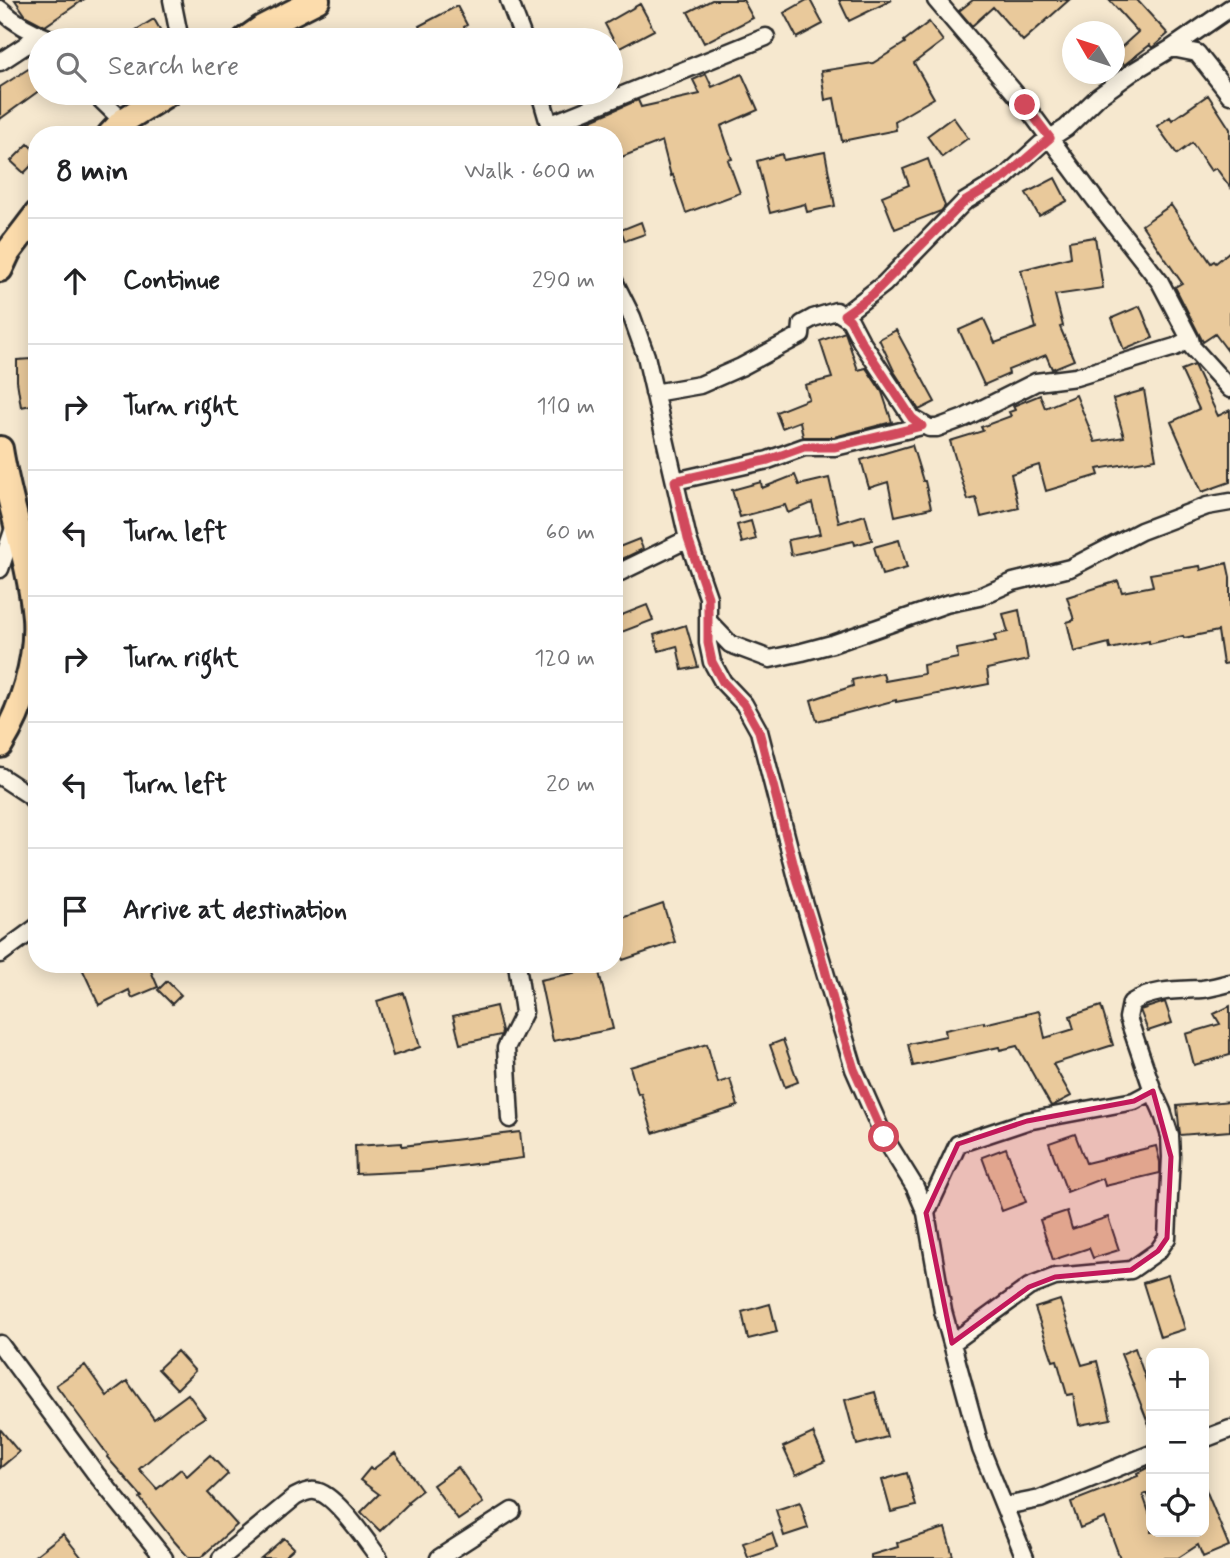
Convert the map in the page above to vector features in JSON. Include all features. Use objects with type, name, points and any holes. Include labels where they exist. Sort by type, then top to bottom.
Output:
[{"type":"main road","points":[[262,28],[284,7],[317,0]]},
{"type":"main road","points":[[120,126],[151,105]]},
{"type":"main road","points":[[0,269],[28,226]]},
{"type":"main road","points":[[0,449],[2,478],[28,587]]},
{"type":"main road","points":[[0,745],[22,704],[28,682]]},
{"type":"street","points":[[172,0],[178,28]]},
{"type":"street","points":[[509,0],[520,28]]},
{"type":"street","points":[[937,1],[1025,105],[1160,282],[1192,347],[1230,389]]},
{"type":"street","points":[[844,315],[872,295],[964,202],[1005,177],[1050,138],[1066,128],[1098,97],[1230,8]]},
{"type":"street","points":[[0,9],[28,30]]},
{"type":"street","points":[[623,99],[766,37]]},
{"type":"street","points":[[0,62],[28,43]]},
{"type":"street","points":[[1172,48],[1197,53],[1230,95]]},
{"type":"street","points":[[102,105],[116,126]]},
{"type":"street","points":[[543,105],[549,126]]},
{"type":"street","points":[[559,126],[608,105]]},
{"type":"street","points":[[623,299],[646,356],[688,539],[708,597],[708,643],[716,672],[744,704],[759,731],[798,882],[854,1069],[884,1137],[915,1187],[926,1213],[934,1267],[981,1449],[1026,1558]]},
{"type":"street","points":[[654,393],[700,385],[741,367],[785,341],[801,335],[802,324],[836,311],[850,320],[912,418],[922,426]]},
{"type":"street","points":[[675,481],[768,460],[804,447],[835,447],[922,426],[937,428],[964,418],[1036,382],[1076,377],[1175,347],[1190,339]]},
{"type":"street","points":[[708,621],[730,644],[770,659],[802,652],[946,604],[979,597],[1013,582],[1070,568],[1141,531],[1207,506],[1230,502]]},
{"type":"street","points":[[0,569],[15,525]]},
{"type":"street","points":[[623,571],[688,539]]},
{"type":"street","points":[[0,776],[28,794]]},
{"type":"street","points":[[0,954],[28,934]]},
{"type":"street","points":[[510,1119],[506,1048],[524,1012],[518,973]]},
{"type":"street","points":[[952,1343],[1029,1287],[1055,1277],[1131,1270],[1158,1251],[1167,1238],[1170,1136],[1128,1018],[1131,1003],[1143,996],[1187,987],[1202,989],[1230,983]]},
{"type":"street","points":[[926,1213],[958,1144],[1027,1121],[1134,1101],[1153,1091]]},
{"type":"street","points":[[0,1344],[96,1474],[164,1558]]},
{"type":"street","points":[[1209,1436],[1230,1429]]},
{"type":"street","points":[[1005,1506],[1040,1499],[1146,1456]]},
{"type":"street","points":[[221,1558],[295,1497],[305,1492],[317,1491],[337,1506],[379,1558]]},
{"type":"street","points":[[439,1558],[512,1511]]},
{"type":"highlighted area","points":[[1153,1091],[1171,1157],[1167,1238],[1158,1251],[1131,1270],[1055,1277],[1029,1287],[952,1343],[926,1213],[958,1144],[1027,1121],[1134,1101]]},
{"type":"building","points":[[15,0],[83,0],[45,26],[26,16]]},
{"type":"building","points":[[712,0],[743,0],[753,18],[704,43],[688,12]]},
{"type":"building","points":[[810,0],[823,24],[797,38],[784,13]]},
{"type":"building","points":[[839,0],[892,0],[849,21]]},
{"type":"building","points":[[973,0],[1069,0],[1023,41],[993,7],[972,26],[959,11]]},
{"type":"building","points":[[1109,0],[1137,0],[1168,34],[1152,48],[1150,45],[1125,64],[1125,44],[1138,32]]},
{"type":"building","points":[[640,4],[654,30],[623,46],[623,28],[607,28],[605,24]]},
{"type":"building","points":[[457,6],[467,25],[464,28],[419,26]]},
{"type":"building","points":[[154,19],[159,28],[139,28]]},
{"type":"building","points":[[929,22],[943,41],[914,63],[934,98],[895,121],[896,130],[842,141],[834,98],[825,100],[821,71],[873,63],[905,43],[904,41]]},
{"type":"building","points":[[28,69],[28,99],[0,119],[0,87]]},
{"type":"building","points":[[706,74],[712,87],[742,74],[758,110],[721,126],[732,159],[728,160],[740,193],[686,213],[673,175],[671,176],[662,141],[623,156],[623,126],[582,124],[638,100],[641,107],[700,94],[693,80]]},
{"type":"building","points":[[1208,95],[1230,129],[1230,187],[1216,168],[1211,171],[1192,143],[1177,154],[1157,126],[1170,117],[1172,120]]},
{"type":"building","points":[[953,117],[968,138],[942,157],[927,136]]},
{"type":"building","points":[[28,144],[28,169],[24,173],[11,161]]},
{"type":"building","points":[[825,152],[835,206],[807,212],[805,204],[770,213],[757,161],[782,154],[783,160]]},
{"type":"building","points":[[928,159],[945,206],[941,211],[895,229],[882,196],[909,185],[903,169]]},
{"type":"building","points":[[1055,178],[1067,201],[1039,216],[1026,193]]},
{"type":"building","points":[[1171,205],[1211,263],[1216,263],[1230,251],[1230,354],[1215,334],[1203,342],[1175,287],[1182,283],[1142,225]]},
{"type":"building","points":[[641,222],[645,234],[625,241],[623,229]]},
{"type":"building","points":[[1095,237],[1103,288],[1055,295],[1063,326],[1060,327],[1074,360],[1052,369],[1046,355],[1008,370],[1009,374],[984,385],[959,330],[984,319],[995,343],[1036,328],[1021,270],[1071,257],[1069,241]]},
{"type":"building","points":[[1140,306],[1153,338],[1124,350],[1112,318]]},
{"type":"building","points":[[896,330],[935,402],[919,410],[895,373],[879,339]]},
{"type":"building","points":[[845,332],[858,370],[866,368],[882,392],[892,422],[834,437],[803,437],[800,421],[782,428],[776,412],[809,399],[805,385],[832,378],[820,341]]},
{"type":"building","points":[[28,359],[28,406],[21,407],[17,381],[17,360]]},
{"type":"building","points":[[1194,365],[1218,416],[1230,410],[1230,482],[1202,492],[1171,422],[1199,409],[1181,370]]},
{"type":"building","points":[[1144,390],[1156,459],[1097,469],[1099,475],[1046,491],[1039,465],[1011,474],[1019,508],[981,517],[976,498],[968,500],[950,441],[983,431],[981,427],[1011,416],[1009,412],[1015,410],[1013,406],[1040,395],[1045,408],[1076,395],[1095,442],[1124,437],[1113,399]]},
{"type":"building","points":[[912,445],[931,508],[895,516],[888,482],[869,488],[861,460]]},
{"type":"building","points":[[795,475],[799,485],[829,478],[839,523],[865,515],[872,540],[855,545],[854,541],[791,555],[788,540],[820,534],[812,503],[788,513],[785,505],[740,517],[732,490],[761,482],[762,488]]},
{"type":"building","points":[[751,521],[756,539],[742,543],[737,525]]},
{"type":"building","points":[[639,539],[643,549],[623,559],[623,545]]},
{"type":"building","points":[[899,540],[907,568],[882,575],[874,547]]},
{"type":"building","points":[[1227,563],[1230,577],[1230,663],[1223,664],[1218,631],[1110,649],[1109,643],[1074,652],[1067,622],[1074,620],[1067,597],[1118,581],[1122,592],[1153,586],[1150,574],[1200,566],[1201,570]]},
{"type":"building","points":[[647,605],[653,620],[623,631],[623,614]]},
{"type":"building","points":[[1019,610],[1028,660],[987,669],[989,684],[896,700],[817,721],[811,700],[853,686],[852,680],[883,673],[885,681],[924,674],[923,665],[958,658],[957,649],[996,641],[994,635],[1008,632],[1003,614]]},
{"type":"building","points":[[686,625],[698,667],[682,670],[677,646],[659,651],[654,635]]},
{"type":"building","points":[[663,904],[675,942],[623,960],[623,918]]},
{"type":"building","points":[[84,973],[152,973],[158,987],[132,998],[129,990],[99,1005]]},
{"type":"building","points":[[574,973],[599,973],[613,1029],[553,1041],[540,980]]},
{"type":"building","points":[[167,981],[181,995],[172,1004],[158,990]]},
{"type":"building","points":[[404,993],[420,1047],[393,1056],[377,1001]]},
{"type":"building","points":[[1165,1002],[1172,1023],[1148,1031],[1140,1010]]},
{"type":"building","points":[[496,1006],[501,1035],[460,1044],[453,1016]]},
{"type":"building","points":[[1101,1006],[1113,1045],[1053,1064],[1071,1096],[1051,1106],[1017,1046],[1000,1050],[999,1047],[913,1066],[908,1044],[946,1036],[945,1030],[1039,1011],[1045,1038],[1074,1029],[1070,1016]]},
{"type":"building","points":[[1230,1006],[1230,1055],[1194,1065],[1186,1034],[1220,1024],[1214,1014]]},
{"type":"building","points":[[783,1040],[798,1082],[785,1087],[770,1045]]},
{"type":"building","points":[[707,1044],[718,1083],[730,1079],[738,1106],[653,1133],[630,1067]]},
{"type":"building","points":[[1230,1101],[1230,1131],[1180,1135],[1177,1106]]},
{"type":"building","points":[[520,1132],[523,1158],[420,1171],[356,1174],[355,1146],[402,1143],[402,1146]]},
{"type":"building","points":[[1075,1134],[1086,1163],[1156,1146],[1160,1173],[1105,1186],[1103,1178],[1067,1192],[1049,1143]]},
{"type":"building","points":[[1006,1148],[1026,1202],[1002,1211],[982,1157]]},
{"type":"building","points":[[1067,1211],[1072,1229],[1108,1217],[1119,1250],[1093,1258],[1089,1248],[1053,1260],[1040,1220]]},
{"type":"building","points":[[1168,1275],[1185,1329],[1160,1337],[1143,1283]]},
{"type":"building","points":[[1060,1300],[1082,1365],[1097,1361],[1111,1419],[1079,1425],[1073,1394],[1067,1395],[1057,1360],[1053,1361],[1035,1308]]},
{"type":"building","points":[[770,1304],[777,1332],[748,1339],[742,1312]]},
{"type":"building","points":[[1135,1348],[1146,1380],[1146,1417],[1121,1354]]},
{"type":"building","points":[[177,1351],[195,1371],[177,1389],[158,1369]]},
{"type":"building","points":[[85,1365],[107,1396],[127,1381],[154,1419],[188,1394],[205,1417],[182,1432],[139,1469],[157,1489],[181,1469],[187,1476],[210,1455],[228,1474],[208,1493],[237,1525],[200,1558],[189,1558],[173,1540],[140,1498],[142,1497],[107,1457],[56,1385]]},
{"type":"building","points":[[875,1392],[887,1437],[857,1445],[845,1400]]},
{"type":"building","points":[[0,1429],[19,1452],[0,1468]]},
{"type":"building","points":[[813,1433],[825,1461],[796,1475],[783,1447]]},
{"type":"building","points":[[395,1453],[422,1490],[380,1531],[361,1512],[379,1494],[360,1480],[370,1468],[372,1470]]},
{"type":"building","points":[[458,1467],[483,1503],[458,1520],[433,1485]]},
{"type":"building","points":[[1146,1468],[1146,1494],[1143,1495],[1146,1504],[1146,1537],[1209,1537],[1209,1497],[1229,1546],[1203,1557],[1198,1545],[1178,1558],[1120,1558],[1105,1518],[1080,1528],[1071,1502],[1138,1476],[1137,1473]]},
{"type":"building","points":[[907,1473],[916,1506],[891,1512],[882,1480]]},
{"type":"building","points":[[800,1502],[808,1528],[784,1536],[776,1510]]},
{"type":"building","points":[[945,1528],[953,1556],[871,1558],[871,1555],[898,1547],[897,1543]]},
{"type":"building","points":[[772,1533],[777,1548],[748,1558],[743,1543]]},
{"type":"building","points":[[63,1534],[82,1558],[32,1558]]},
{"type":"building","points":[[284,1538],[294,1548],[283,1558],[261,1558]]},
{"type":"route","points":[[884,1137],[854,1069],[798,882],[759,731],[744,704],[723,682],[712,662],[708,643],[708,597],[688,539],[675,481],[768,460],[804,447],[835,447],[922,426],[912,418],[850,320],[844,315],[872,295],[964,202],[1005,177],[1050,138],[1025,105]]}]
